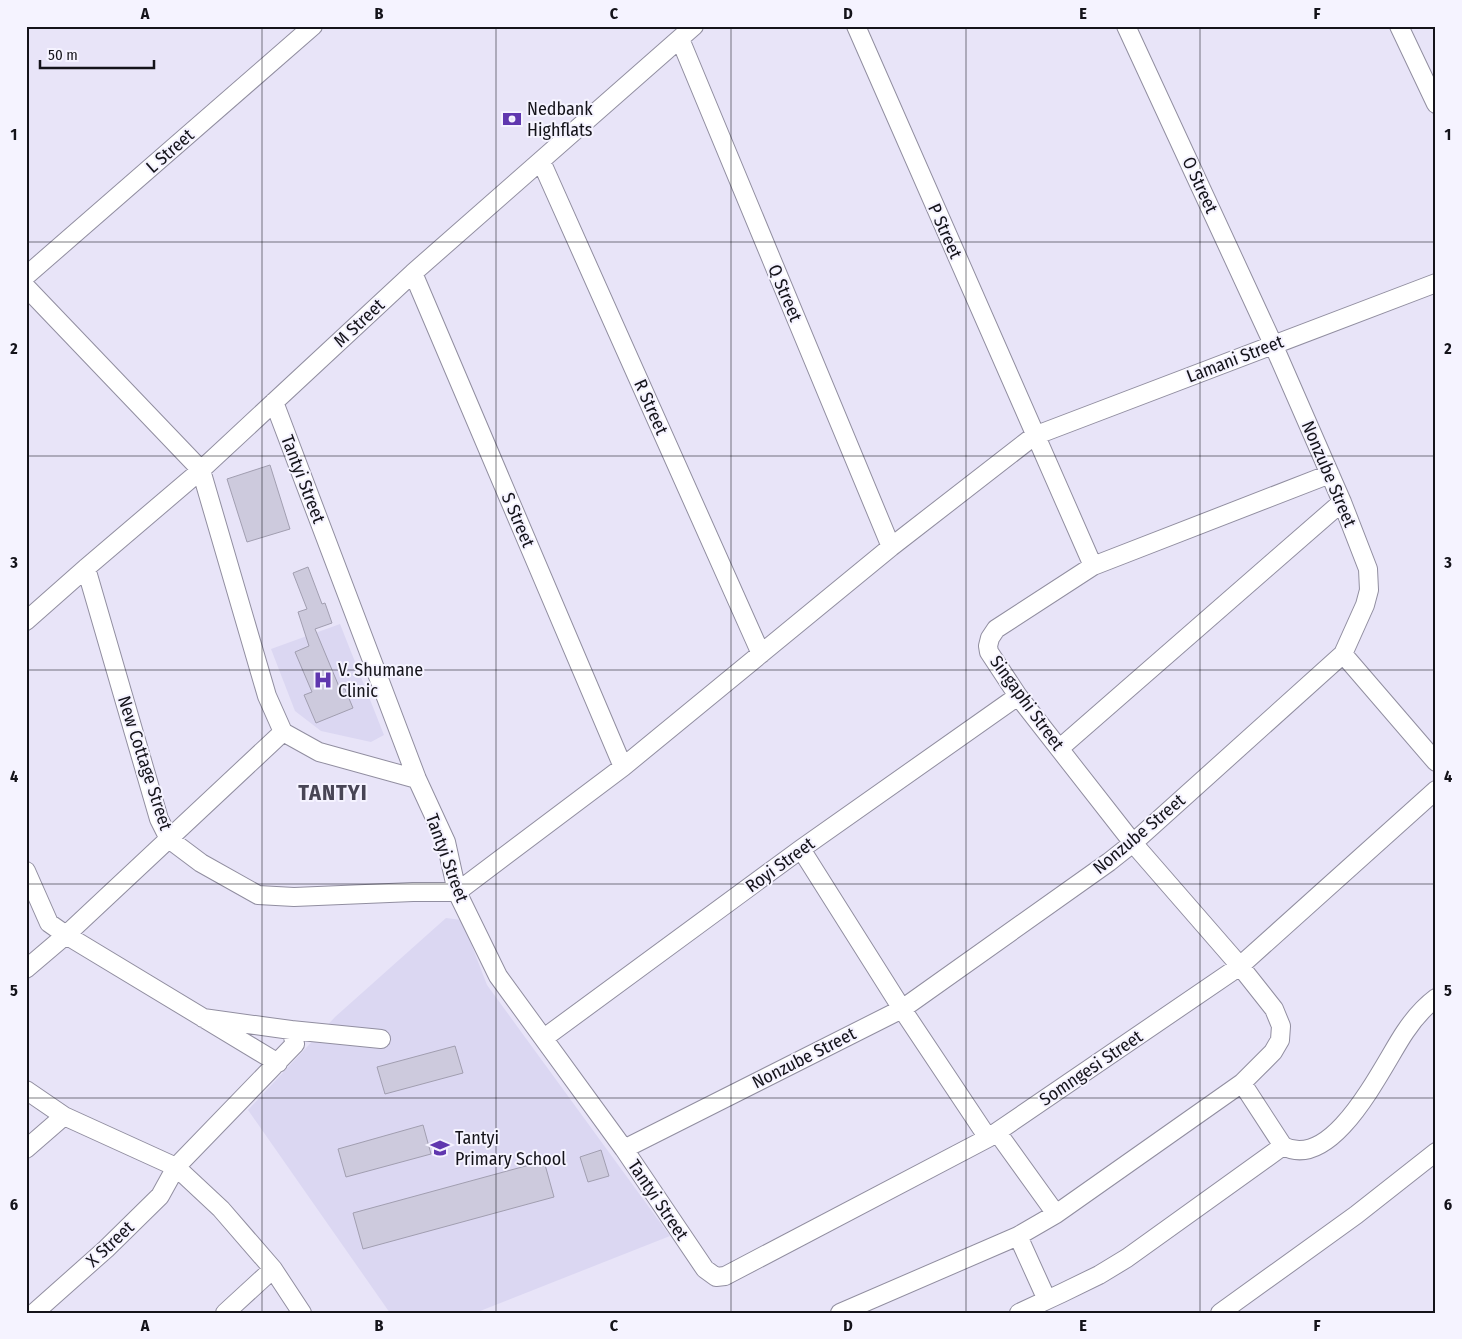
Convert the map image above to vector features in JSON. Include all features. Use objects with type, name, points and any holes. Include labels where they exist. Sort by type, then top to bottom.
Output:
[{"type":"street","name":"L Street","points":[[26,276],[314,26]]},
{"type":"street","name":"M Street","points":[[26,621],[201,470],[413,273],[694,26]]},
{"type":"street","name":"P Street","points":[[856,26],[1034,436],[1093,566]]},
{"type":"street","name":"O Street","points":[[1126,26],[1273,344]]},
{"type":"street","points":[[1399,26],[1436,104]]},
{"type":"street","name":"Q Street","points":[[680,39],[891,548]]},
{"type":"street","name":"R Street","points":[[541,161],[761,654]]},
{"type":"street","name":"S Street","points":[[413,273],[622,767]]},
{"type":"street","name":"Lamani Street","points":[[457,892],[622,767],[891,548],[1034,436],[1436,283]]},
{"type":"street","points":[[26,286],[201,470],[268,696],[283,732],[319,752],[417,779]]},
{"type":"street","name":"Nonzube Street","points":[[624,1149],[902,1009],[1133,844],[1343,654],[1365,605],[1369,590],[1368,569],[1342,502],[1273,344]]},
{"type":"street","name":"Tantyi Street","points":[[274,402],[417,779],[446,842],[457,892],[498,976],[624,1149],[705,1269]]},
{"type":"street","name":"Singaphi Street","points":[[840,1313],[1018,1236],[1056,1214],[1242,1083],[1273,1052],[1280,1040],[1280,1026],[1274,1009],[1240,966],[1133,844],[1018,696],[989,652],[988,646],[990,638],[996,629],[1093,566],[1330,474]]},
{"type":"street","points":[[1060,748],[1342,502]]},
{"type":"street","name":"New Cottage Street","points":[[86,568],[159,819],[169,839],[201,863],[258,895],[294,898],[413,892],[457,892]]},
{"type":"street","points":[[1343,654],[1436,762]]},
{"type":"street","name":"Royi Street","points":[[544,1038],[801,849],[1018,696]]},
{"type":"street","points":[[26,969],[66,935],[283,732]]},
{"type":"street","name":"Somngesi Street","points":[[705,1269],[716,1277],[725,1276],[992,1135],[1240,966],[1436,790]]},
{"type":"street","points":[[801,849],[902,1009],[992,1135],[1056,1214]]},
{"type":"street","points":[[26,871],[49,923],[278,1063]]},
{"type":"street","points":[[1242,1083],[1283,1146],[1291,1151],[1312,1148],[1332,1137],[1347,1122],[1405,1032],[1428,1004],[1436,998]]},
{"type":"street","points":[[203,1018],[291,1030],[381,1039]]},
{"type":"street","name":"X Street","points":[[34,1313],[106,1249],[160,1196],[176,1167],[295,1044],[291,1030]]},
{"type":"street","points":[[26,1090],[64,1116],[176,1167],[221,1209],[273,1269],[302,1313]]},
{"type":"street","points":[[26,1149],[64,1116]]},
{"type":"street","points":[[1019,1313],[1099,1275],[1127,1258],[1283,1146]]},
{"type":"street","points":[[1220,1313],[1356,1215],[1436,1152]]},
{"type":"street","points":[[1018,1236],[1047,1300]]},
{"type":"street","points":[[226,1313],[273,1269]]},
{"type":"shaded area","name":"V. Shumane Clinic","points":[[340,624],[384,735],[371,742],[321,731],[295,711],[271,649]]},
{"type":"shaded area","name":"Tantyi Primary School","points":[[446,918],[462,920],[487,985],[670,1236],[475,1313],[390,1313],[248,1110],[335,1017]]},
{"type":"building","points":[[270,465],[290,529],[247,542],[227,479]]},
{"type":"building","points":[[308,567],[322,604],[325,603],[332,623],[315,629],[340,689],[345,689],[353,708],[316,723],[304,695],[312,692],[295,652],[309,646],[298,612],[307,609],[293,573]]},
{"type":"building","points":[[455,1046],[463,1073],[385,1094],[377,1067]]},
{"type":"building","points":[[423,1125],[431,1154],[346,1177],[338,1149]]},
{"type":"building","points":[[601,1150],[609,1176],[588,1182],[580,1157]]},
{"type":"building","points":[[544,1161],[554,1197],[363,1249],[353,1213]]},
{"type":"place","name":"Nedbank Highflats","points":[[512,119]]},
{"type":"place","name":"V. Shumane Clinic","points":[[323,680]]},
{"type":"place","name":"Tantyi Primary School","points":[[440,1148]]},
{"type":"district","name":"TANTYI","points":[[333,792]]}]
